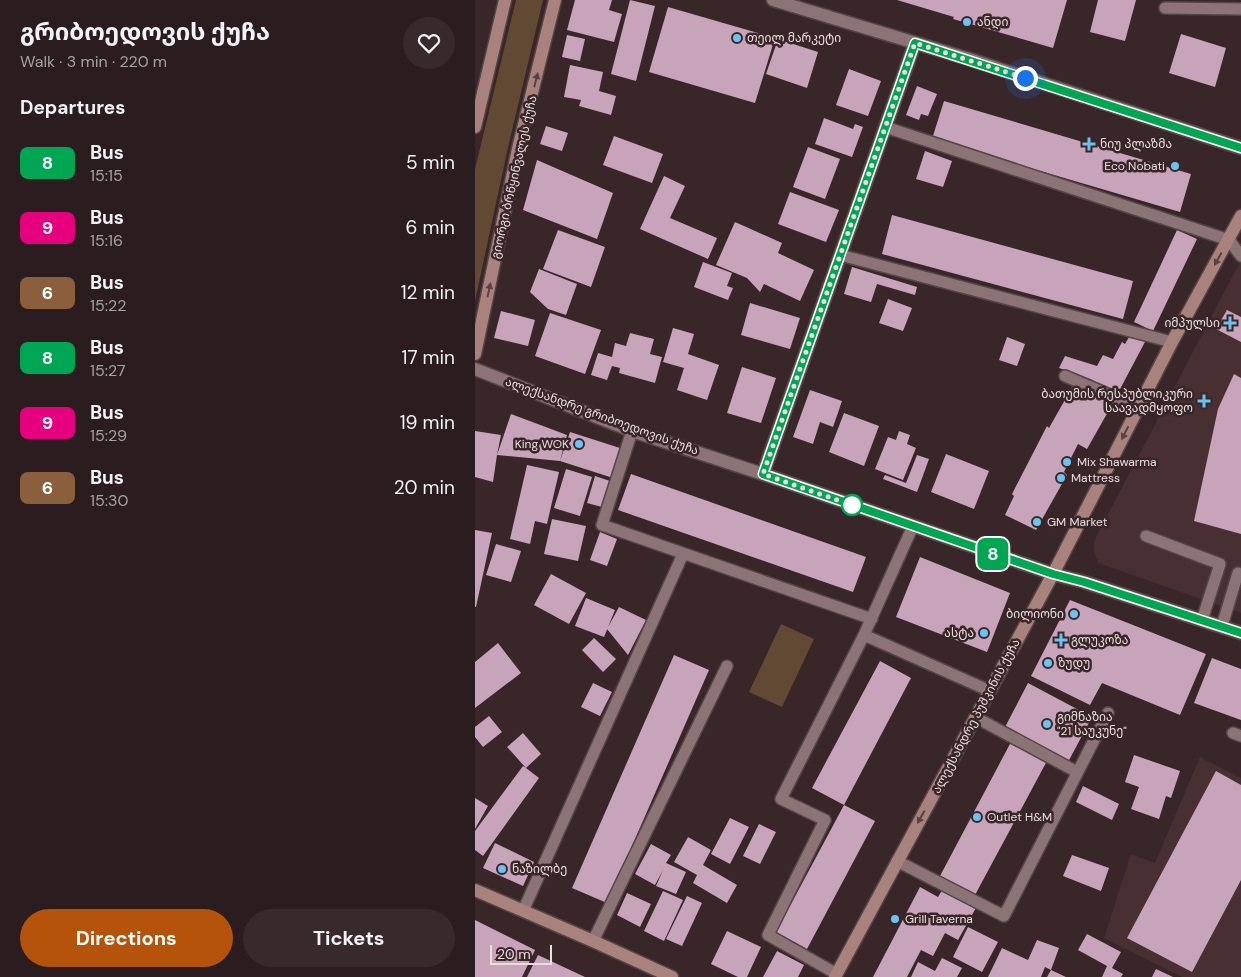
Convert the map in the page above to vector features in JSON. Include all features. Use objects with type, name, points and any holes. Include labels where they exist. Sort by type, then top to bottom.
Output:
[{"type":"street","points":[[475,128],[505,0]]},
{"type":"street","name":"გიორგი ბრწყინვალეს ქუჩა","points":[[475,354],[518,150],[555,0]]},
{"type":"street","points":[[773,0],[791,3],[1241,148]]},
{"type":"street","points":[[763,474],[915,43]]},
{"type":"street","name":"ალექსანდრე პუშკინის ქუჩა","points":[[836,976],[1053,574],[1172,342],[1241,216]]},
{"type":"street","name":"ალექსანდრე გრიბოედოვის ქუჩა","points":[[475,369],[632,430],[1053,574],[1084,582],[1241,633]]},
{"type":"street","points":[[475,890],[672,977]]},
{"type":"lane","points":[[1165,8],[1241,9]]},
{"type":"lane","points":[[885,127],[1229,240],[1241,256]]},
{"type":"lane","points":[[840,255],[1172,342]]},
{"type":"lane","points":[[1065,376],[1138,407]]},
{"type":"lane","points":[[632,430],[602,525],[873,619]]},
{"type":"lane","points":[[836,976],[767,935],[825,820],[781,799],[873,619],[913,526]]},
{"type":"lane","points":[[1146,536],[1220,564],[1202,620]]},
{"type":"lane","points":[[523,911],[683,554]]},
{"type":"lane","points":[[1222,626],[1238,573],[1241,574]]},
{"type":"lane","points":[[864,636],[990,691]]},
{"type":"lane","points":[[593,941],[727,666]]},
{"type":"lane","points":[[897,861],[1004,916],[1108,713]]},
{"type":"lane","points":[[975,717],[1077,772]]},
{"type":"shaded area","points":[[516,0],[543,0],[509,143],[475,301],[475,169]]},
{"type":"shaded area","name":"ბათუმის რესპუბლიკური საავადმყოფო","points":[[1241,260],[1241,613],[1098,563],[1094,552],[1094,541]]},
{"type":"shaded area","points":[[781,624],[814,639],[782,707],[749,692]]},
{"type":"shaded area","points":[[1200,757],[1241,778],[1241,977],[1182,977],[1104,938],[1131,854],[1155,863]]},
{"type":"building","points":[[575,0],[612,0],[609,10],[622,14],[614,42],[567,30]]},
{"type":"building","points":[[630,0],[655,6],[636,81],[611,74]]},
{"type":"building","points":[[897,0],[1067,0],[1053,48],[953,19],[954,17]]},
{"type":"building","points":[[1098,0],[1136,0],[1125,41],[1090,32]]},
{"type":"building","points":[[668,7],[775,38],[755,103],[649,72]]},
{"type":"building","points":[[1181,34],[1226,48],[1215,87],[1169,73]]},
{"type":"building","points":[[567,35],[585,39],[580,61],[562,57]]},
{"type":"building","points":[[778,39],[818,52],[807,88],[766,74]]},
{"type":"building","points":[[570,65],[603,72],[599,91],[616,96],[611,115],[579,106],[581,100],[564,97]]},
{"type":"building","points":[[849,69],[881,81],[868,116],[836,105]]},
{"type":"building","points":[[917,86],[937,94],[928,116],[921,114],[919,120],[906,115]]},
{"type":"building","points":[[944,101],[1191,174],[1180,212],[932,139]]},
{"type":"building","points":[[824,118],[853,129],[855,124],[863,127],[852,157],[815,144]]},
{"type":"building","points":[[546,126],[568,133],[562,151],[540,144]]},
{"type":"building","points":[[614,136],[663,154],[652,183],[603,165]]},
{"type":"building","points":[[808,147],[840,159],[825,199],[793,187]]},
{"type":"building","points":[[925,151],[952,161],[943,187],[916,179]]},
{"type":"building","points":[[537,160],[613,193],[597,239],[523,210]]},
{"type":"building","points":[[664,176],[685,186],[670,218],[717,238],[708,259],[640,229]]},
{"type":"building","points":[[790,192],[839,210],[826,242],[778,224]]},
{"type":"building","points":[[892,215],[1133,281],[1123,319],[882,254]]},
{"type":"building","points":[[735,222],[782,243],[778,253],[814,270],[800,301],[764,284],[760,292],[747,278],[716,265]]},
{"type":"building","points":[[558,230],[605,247],[591,287],[543,269]]},
{"type":"building","points":[[1177,230],[1197,239],[1153,331],[1134,322]]},
{"type":"building","points":[[703,262],[732,273],[727,286],[733,288],[728,300],[694,287]]},
{"type":"building","points":[[852,267],[917,287],[915,295],[877,284],[871,302],[844,294]]},
{"type":"building","points":[[539,269],[577,284],[566,315],[548,309],[530,292]]},
{"type":"building","points":[[888,299],[912,308],[903,331],[879,323]]},
{"type":"building","points":[[750,303],[800,318],[790,349],[741,335]]},
{"type":"building","name":"იმპულსი","points":[[1227,310],[1241,317],[1241,342],[1216,329]]},
{"type":"building","points":[[501,311],[535,320],[528,346],[494,338]]},
{"type":"building","points":[[550,313],[601,330],[585,374],[535,356]]},
{"type":"building","points":[[673,328],[694,334],[688,354],[719,365],[707,400],[677,390],[684,368],[663,362]]},
{"type":"building","points":[[1132,332],[1146,340],[1118,393],[1090,379],[1059,368],[1065,356],[1097,366],[1103,355],[1113,359],[1122,342],[1125,344]]},
{"type":"building","points":[[630,333],[654,339],[650,354],[662,357],[655,383],[619,373],[620,368],[612,366],[607,380],[591,375],[598,353],[612,357],[615,343],[626,346]]},
{"type":"building","points":[[1007,337],[1025,344],[1017,366],[999,360]]},
{"type":"building","points":[[742,367],[776,378],[761,423],[727,413]]},
{"type":"building","points":[[1234,374],[1241,378],[1241,534],[1194,521],[1218,409]]},
{"type":"building","points":[[1075,382],[1113,403],[1087,449],[1078,444],[1064,472],[1067,475],[1036,530],[1005,515],[1014,496],[1012,494],[1047,426],[1049,428]]},
{"type":"building","points":[[810,390],[842,401],[833,427],[820,422],[813,444],[793,437]]},
{"type":"building","points":[[844,413],[879,426],[864,466],[829,452]]},
{"type":"building","points":[[511,414],[567,435],[560,461],[497,455]]},
{"type":"building","points":[[475,431],[501,435],[493,482],[475,477]]},
{"type":"building","points":[[899,431],[910,435],[907,444],[916,448],[903,480],[875,469],[888,437],[896,440]]},
{"type":"building","points":[[570,432],[623,449],[613,478],[560,461]]},
{"type":"building","points":[[946,454],[989,471],[974,509],[931,492]]},
{"type":"building","points":[[917,455],[929,459],[917,492],[883,479],[885,475],[906,483]]},
{"type":"building","points":[[527,465],[559,472],[547,524],[535,521],[530,544],[510,539]]},
{"type":"building","points":[[566,469],[592,477],[580,516],[554,508]]},
{"type":"building","points":[[631,474],[866,557],[853,592],[618,510]]},
{"type":"building","points":[[595,476],[610,481],[602,507],[587,503]]},
{"type":"building","points":[[552,519],[586,526],[578,561],[544,554]]},
{"type":"building","points":[[475,530],[492,533],[476,607],[475,607]]},
{"type":"building","points":[[600,532],[617,539],[607,566],[590,560]]},
{"type":"building","points":[[496,544],[521,551],[511,582],[486,575]]},
{"type":"building","points":[[920,557],[1010,593],[987,652],[896,617]]},
{"type":"building","points":[[551,574],[586,593],[569,624],[534,605]]},
{"type":"building","points":[[586,598],[615,610],[604,637],[575,626]]},
{"type":"building","points":[[1070,600],[1206,654],[1180,715],[1102,683],[1090,705],[1031,676]]},
{"type":"building","points":[[619,607],[646,620],[628,655],[607,629]]},
{"type":"building","points":[[594,638],[616,659],[603,672],[582,650]]},
{"type":"building","points":[[498,643],[521,673],[475,708],[475,662]]},
{"type":"building","points":[[674,655],[709,670],[607,903],[572,888]]},
{"type":"building","points":[[1212,658],[1241,669],[1241,720],[1194,703]]},
{"type":"building","points":[[880,661],[911,678],[844,805],[812,788]]},
{"type":"building","points":[[593,683],[612,692],[600,716],[581,707]]},
{"type":"building","name":"გიმნაზია \"21 საუკუნე\"","points":[[1028,683],[1092,717],[1067,764],[1003,731]]},
{"type":"building","points":[[489,716],[502,732],[483,747],[475,737],[475,727]]},
{"type":"building","points":[[523,733],[541,754],[526,768],[507,747]]},
{"type":"building","points":[[1011,742],[1047,761],[975,895],[940,876]]},
{"type":"building","points":[[1134,755],[1180,771],[1171,798],[1166,796],[1159,819],[1131,809],[1139,787],[1125,782]]},
{"type":"building","points":[[523,766],[539,778],[483,856],[475,850],[475,831]]},
{"type":"building","points":[[1216,771],[1241,785],[1241,880],[1192,972],[1127,938]]},
{"type":"building","points":[[1083,786],[1119,804],[1112,820],[1076,802]]},
{"type":"building","points":[[475,798],[488,806],[475,829]]},
{"type":"building","points":[[844,805],[875,821],[807,949],[776,932]]},
{"type":"building","points":[[730,818],[749,827],[730,864],[711,854]]},
{"type":"building","points":[[759,824],[776,832],[760,864],[743,856]]},
{"type":"building","points":[[688,837],[711,850],[703,865],[737,885],[727,903],[693,883],[697,875],[674,862]]},
{"type":"building","points":[[495,843],[534,862],[523,886],[483,868]]},
{"type":"building","points":[[651,844],[671,855],[666,863],[686,872],[676,894],[656,886],[663,870],[655,885],[635,874]]},
{"type":"building","points":[[1072,855],[1109,868],[1101,891],[1063,876]]},
{"type":"building","points":[[920,887],[938,897],[944,887],[977,906],[958,940],[945,933],[933,956],[921,950],[907,977],[873,977]]},
{"type":"building","points":[[663,891],[683,900],[664,941],[644,931]]},
{"type":"building","points":[[627,893],[651,904],[640,927],[617,915]]},
{"type":"building","points":[[687,896],[702,903],[682,946],[666,939]]},
{"type":"building","points":[[475,920],[535,950],[522,977],[475,977]]},
{"type":"building","points":[[968,927],[998,942],[982,972],[953,957]]},
{"type":"building","points":[[727,931],[761,947],[747,977],[738,977],[711,964]]},
{"type":"building","points":[[1087,934],[1121,952],[1112,968],[1123,974],[1121,977],[1102,977],[1107,966],[1078,950]]},
{"type":"building","points":[[1037,940],[1059,948],[1051,970],[1045,967],[1041,977],[988,977],[1002,948],[1028,960]]},
{"type":"building","points":[[777,951],[804,965],[798,977],[763,977]]},
{"type":"building","points":[[538,955],[585,977],[527,977]]},
{"type":"building","points":[[942,958],[962,968],[957,977],[911,977],[918,962],[935,971]]},
{"type":"building","points":[[1156,969],[1173,977],[1152,977]]},
{"type":"building","points":[[1051,970],[1066,977],[1047,977]]},
{"type":"bus line","name":"8","points":[[1241,148],[915,43],[763,474],[1053,574],[1084,582],[1241,633]]},
{"type":"place","name":"ანდი","points":[[967,22]]},
{"type":"place","name":"თეილ მარკეტი","points":[[737,38]]},
{"type":"place","name":"ნიუ პლაზმა","points":[[1089,144]]},
{"type":"place","name":"Eco Nobati","points":[[1175,166]]},
{"type":"place","name":"იმპულსი","points":[[1230,323]]},
{"type":"place","name":"ბათუმის რესპუბლიკური საავადმყოფო","points":[[1204,401]]},
{"type":"place","name":"King WOK","points":[[579,444]]},
{"type":"place","name":"Mix Shawarma","points":[[1067,462]]},
{"type":"place","name":"Mattress","points":[[1061,478]]},
{"type":"place","name":"GM Market","points":[[1037,522]]},
{"type":"place","name":"ბილიონი","points":[[1074,614]]},
{"type":"place","name":"ასტა","points":[[984,633]]},
{"type":"place","name":"გლუკოზა","points":[[1061,640]]},
{"type":"place","name":"ზუდუ","points":[[1048,663]]},
{"type":"place","name":"გიმნაზია \"21 საუკუნე\"","points":[[1047,724]]},
{"type":"place","name":"Outlet H&M","points":[[977,817]]},
{"type":"place","name":"ნაზილბე","points":[[502,869]]},
{"type":"place","name":"Grill Taverna","points":[[895,919]]},
{"type":"route","points":[[852,505],[857,507],[763,474],[915,43],[1025,78]]}]
